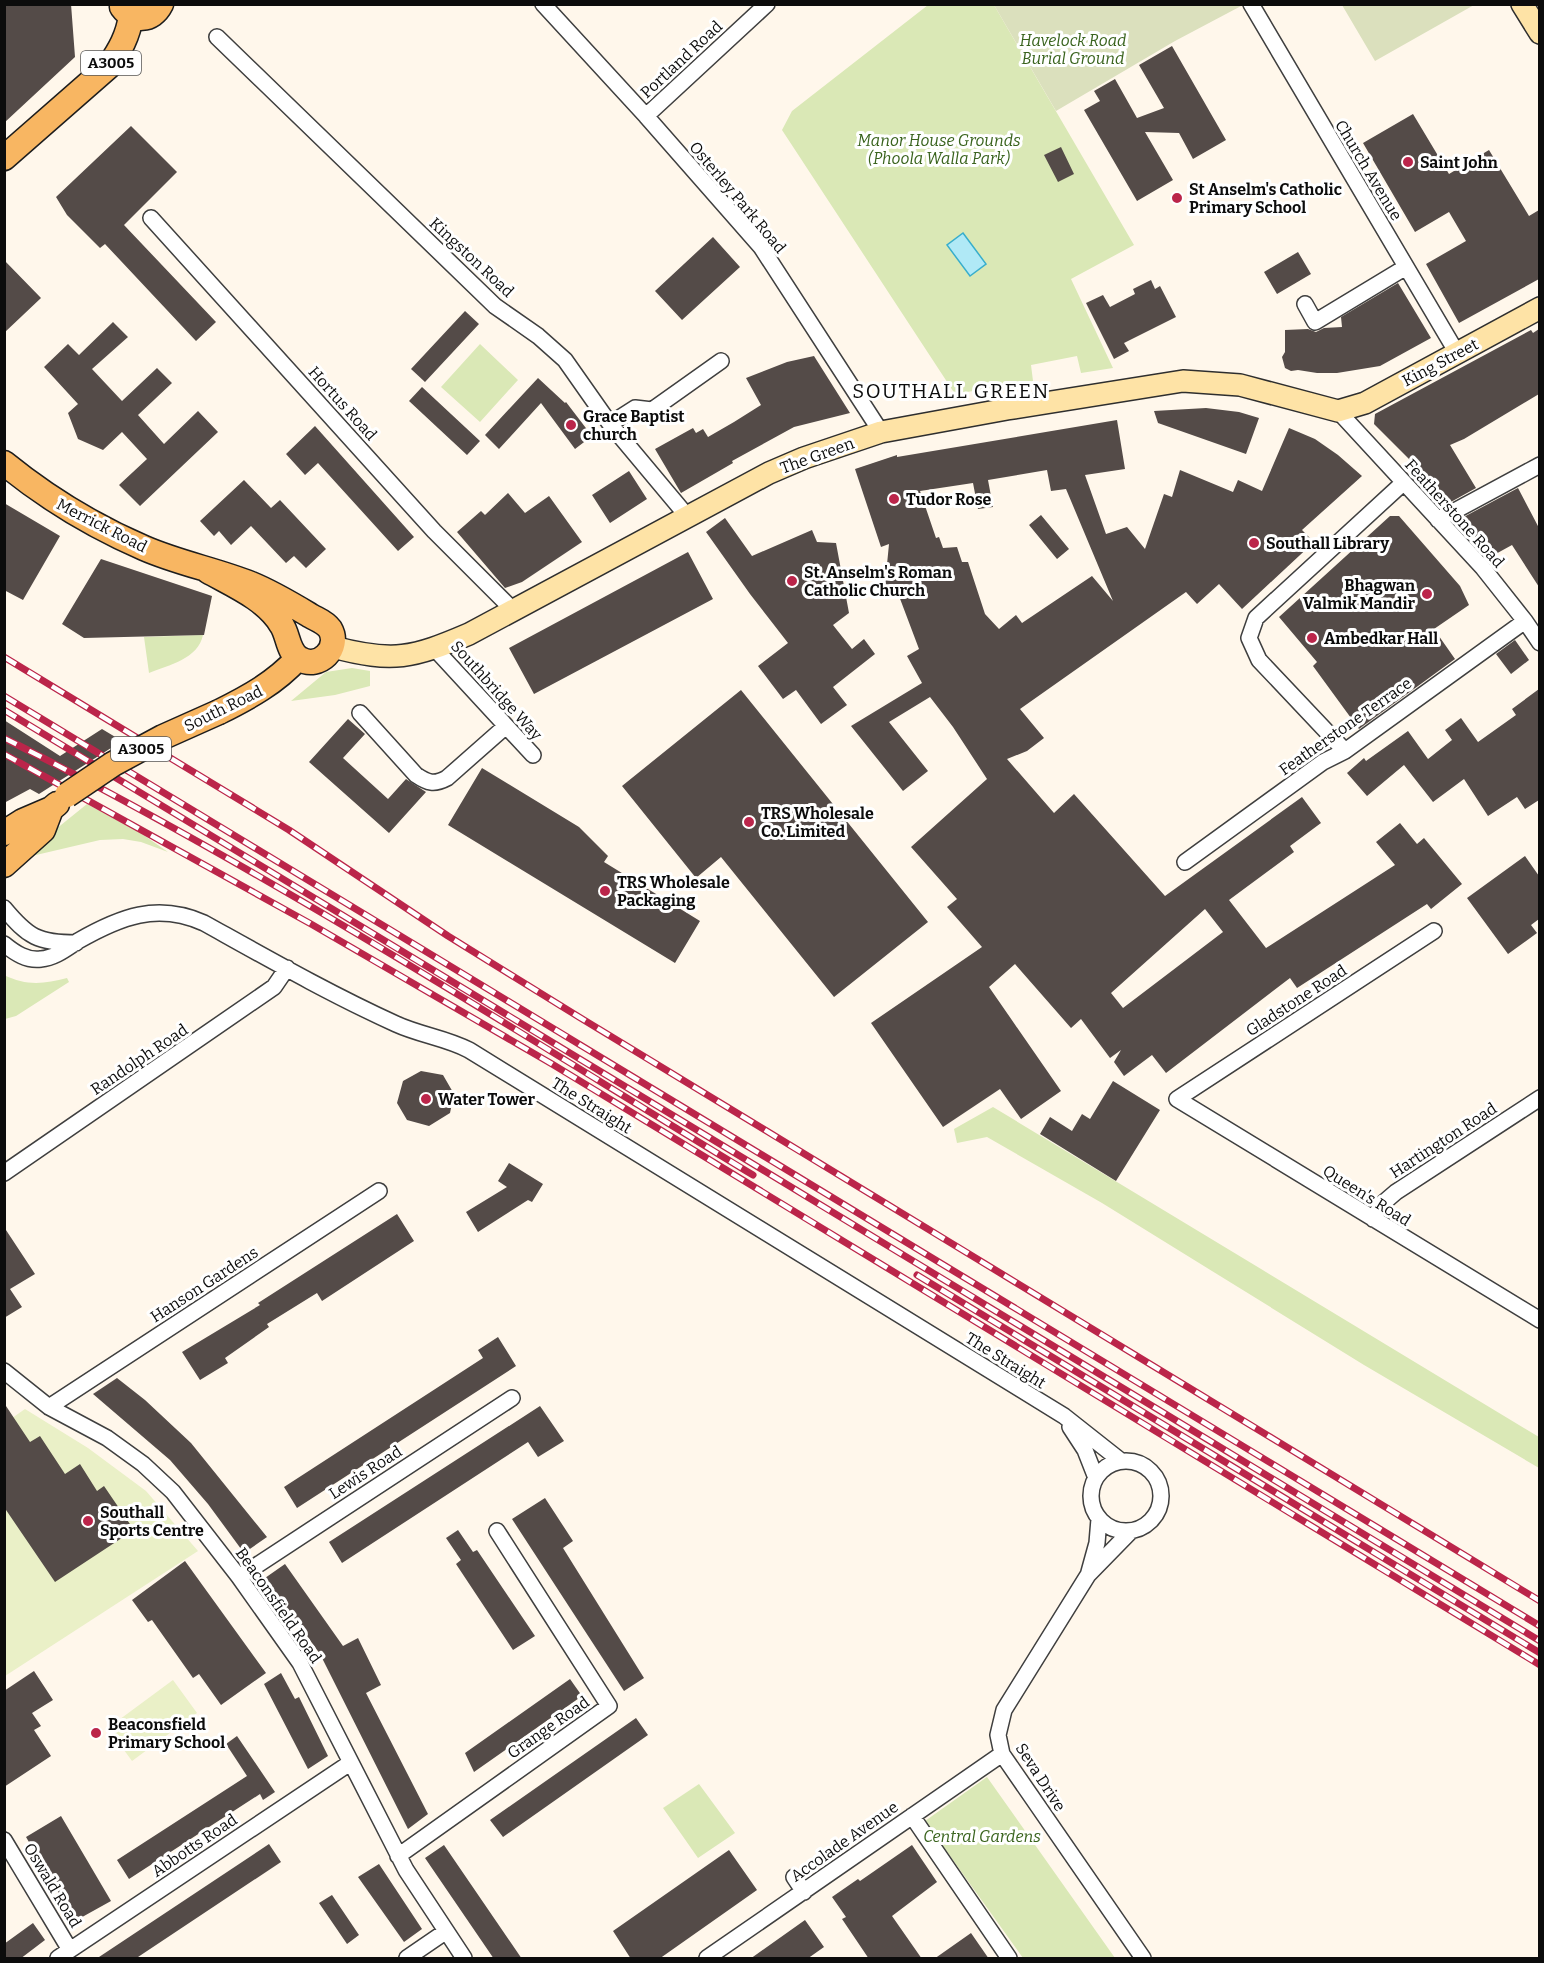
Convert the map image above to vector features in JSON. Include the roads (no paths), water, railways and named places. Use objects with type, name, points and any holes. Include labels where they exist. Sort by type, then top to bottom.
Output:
[{"type":"main road","name":"A3005","points":[[126,10],[138,18],[151,16],[161,4]]},
{"type":"main road","name":"A3005","points":[[4,158],[109,66],[120,51],[129,31],[126,10]]},
{"type":"main road","name":"Merrick Road","points":[[4,463],[49,497],[84,519],[145,548],[208,571],[250,583],[284,599],[313,617]]},
{"type":"main road","name":"Merrick Road","points":[[208,571],[244,591],[270,610],[281,624],[293,648]]},
{"type":"main road","name":"A3005","points":[[293,648],[292,627],[301,620],[313,617]]},
{"type":"main road","points":[[293,648],[307,662],[318,661],[326,656],[333,647],[334,638],[328,626],[313,617]]},
{"type":"main road","name":"South Road","points":[[4,833],[59,802],[112,764],[268,686],[284,673],[293,648]]},
{"type":"main road","name":"South Road","points":[[4,865],[43,830],[59,802]]},
{"type":"street","name":"Osterley Park Road","points":[[543,4],[646,116],[761,247],[881,432]]},
{"type":"street","name":"Portland Road","points":[[646,116],[767,4]]},
{"type":"street","name":"Church Avenue","points":[[1251,4],[1457,353]]},
{"type":"street","points":[[1522,4],[1539,33]]},
{"type":"street","name":"Kingston Road","points":[[217,37],[495,306],[538,336],[564,360],[610,423],[687,516]]},
{"type":"street","name":"Hortus Road","points":[[151,218],[434,531],[512,609]]},
{"type":"street","points":[[1305,304],[1316,322],[1406,267]]},
{"type":"street","name":"King Street","points":[[1338,411],[1365,403],[1539,308]]},
{"type":"street","points":[[610,423],[635,408],[652,410],[721,361]]},
{"type":"street","name":"The Green","points":[[333,647],[360,654],[394,658],[435,649],[469,634],[769,473],[804,458],[881,432],[1183,381],[1240,385],[1338,411]]},
{"type":"street","name":"Featherstone Road","points":[[1338,411],[1483,568],[1531,624],[1539,643]]},
{"type":"street","points":[[1438,520],[1539,465]]},
{"type":"street","points":[[1345,751],[1259,660],[1249,638],[1256,618],[1403,483]]},
{"type":"street","name":"Featherstone Terrace","points":[[1185,861],[1323,762],[1345,751],[1531,624]]},
{"type":"street","name":"Southbridge Way","points":[[435,649],[533,755]]},
{"type":"street","points":[[360,713],[416,775],[425,782],[436,783],[447,778],[506,726]]},
{"type":"street","points":[[4,908],[19,926],[41,939],[51,943],[76,943]]},
{"type":"street","name":"The Straight","points":[[4,944],[26,958],[41,959],[53,956],[106,925],[145,913],[172,914],[193,918],[204,923],[405,1029],[420,1035],[456,1043],[469,1050],[1064,1416],[1121,1461]]},
{"type":"street","name":"Gladstone Road","points":[[1177,1099],[1434,931]]},
{"type":"street","name":"Randolph Road","points":[[4,1173],[274,987],[286,968]]},
{"type":"street","name":"Hartington Road","points":[[1373,1219],[1382,1204],[1396,1192],[1539,1098]]},
{"type":"street","name":"Queen's Road","points":[[1177,1099],[1539,1320]]},
{"type":"street","name":"Hanson Gardens","points":[[49,1407],[379,1191]]},
{"type":"street","name":"Beaconsfield Road","points":[[4,1371],[49,1407],[107,1438],[143,1464],[173,1492],[239,1577],[300,1663],[398,1856],[464,1959]]},
{"type":"street","name":"Lewis Road","points":[[239,1577],[512,1398]]},
{"type":"street","name":"The Straight","points":[[1064,1416],[1084,1450],[1096,1478]]},
{"type":"street","points":[[1121,1461],[1141,1464],[1156,1478],[1160,1488],[1161,1498],[1152,1519],[1143,1527],[1131,1530],[1120,1530],[1109,1526],[1093,1509],[1091,1498],[1096,1478],[1111,1464],[1121,1461]]},
{"type":"street","name":"Seva Drive","points":[[1088,1575],[1097,1544],[1100,1519]]},
{"type":"street","name":"Seva Drive","points":[[1131,1530],[1088,1575],[1004,1710],[998,1735],[1002,1754],[1143,1959]]},
{"type":"street","name":"Grange Road","points":[[398,1856],[609,1706],[497,1531]]},
{"type":"street","name":"Accolade Avenue","points":[[707,1959],[726,1953],[804,1892],[1002,1754]]},
{"type":"street","name":"Abbotts Road","points":[[64,1954],[350,1763]]},
{"type":"street","points":[[912,1816],[1009,1959]]},
{"type":"street","name":"Oswald Road","points":[[4,1840],[64,1954]]},
{"type":"street","points":[[794,1877],[804,1892]]},
{"type":"street","points":[[407,1959],[445,1932]]},
{"type":"water","points":[[963,233],[986,264],[970,276],[947,245]]},
{"type":"railway","points":[[4,657],[289,830],[448,936],[579,1017],[1540,1601]]},
{"type":"railway","points":[[4,696],[1540,1626]]},
{"type":"railway","points":[[4,710],[1540,1641]]},
{"type":"railway","points":[[4,738],[100,788],[289,894],[753,1175]]},
{"type":"railway","points":[[4,754],[311,924],[552,1064],[1540,1665]]},
{"type":"railway","points":[[917,1275],[1540,1653]]},
{"type":"place","name":"Saint John","points":[[1408,162]]},
{"type":"place","name":"St Anselm's Catholic Primary School","points":[[1177,198]]},
{"type":"place","name":"Grace Baptist church","points":[[571,425]]},
{"type":"place","name":"Tudor Rose","points":[[894,499]]},
{"type":"place","name":"Southall Library","points":[[1254,543]]},
{"type":"place","name":"St. Anselm's Roman Catholic Church","points":[[792,581]]},
{"type":"place","name":"Bhagwan Valmik Mandir","points":[[1427,594]]},
{"type":"place","name":"Ambedkar Hall","points":[[1312,638]]},
{"type":"place","name":"TRS Wholesale Co. Limited","points":[[749,822]]},
{"type":"place","name":"TRS Wholesale Packaging","points":[[605,891]]},
{"type":"place","name":"Water Tower","points":[[426,1099]]},
{"type":"place","name":"Southall Sports Centre","points":[[88,1521]]},
{"type":"place","name":"Beaconsfield Primary School","points":[[96,1733]]},
{"type":"district","name":"SOUTHALL GREEN","points":[[951,391]]},
{"type":"park label","name":"Havelock Road Burial Ground","points":[[1073,49]]},
{"type":"park label","name":"Manor House Grounds (Phoola Walla Park)","points":[[939,149]]},
{"type":"park label","name":"Central Gardens","points":[[982,1836]]}]
